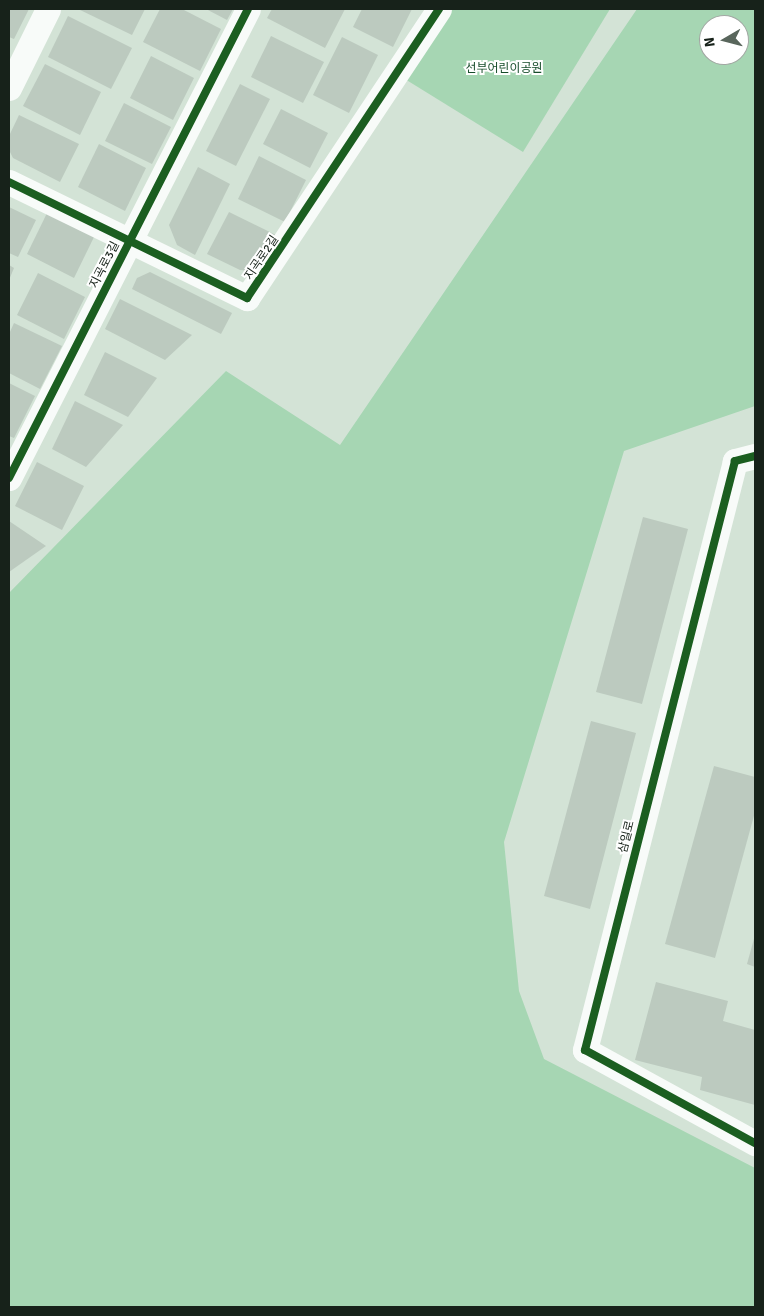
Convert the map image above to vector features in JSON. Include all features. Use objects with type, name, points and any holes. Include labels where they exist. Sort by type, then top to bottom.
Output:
[{"type":"street","points":[[9,88],[48,9]]},
{"type":"street","name":"지곡로3길","points":[[9,478],[248,9]]},
{"type":"street","name":"지곡로2길","points":[[9,182],[247,298],[439,9]]},
{"type":"street","name":"삼일로","points":[[755,456],[735,461],[584,1050],[755,1143]]},
{"type":"green space","name":"선부어린이공원","points":[[441,9],[610,9],[523,152],[400,76]]},
{"type":"green space","points":[[637,9],[755,9],[755,406],[624,451],[504,842],[519,991],[544,1059],[755,1168],[755,1307],[9,1307],[9,593],[226,371],[340,445]]},
{"type":"building","points":[[9,9],[29,9],[14,39],[9,37]]},
{"type":"building","points":[[78,9],[145,9],[132,35]]},
{"type":"building","points":[[160,9],[182,9],[221,29],[200,71],[143,42]]},
{"type":"building","points":[[206,9],[233,9],[227,20]]},
{"type":"building","points":[[272,9],[345,9],[325,48],[267,18]]},
{"type":"building","points":[[362,9],[412,9],[393,47],[353,27]]},
{"type":"building","points":[[68,16],[132,48],[111,89],[48,57]]},
{"type":"building","points":[[271,36],[324,62],[303,103],[251,77]]},
{"type":"building","points":[[342,37],[378,55],[349,113],[313,95]]},
{"type":"building","points":[[151,56],[194,78],[173,120],[130,98]]},
{"type":"building","points":[[45,64],[101,92],[80,135],[23,106]]},
{"type":"building","points":[[240,84],[270,99],[236,166],[206,151]]},
{"type":"building","points":[[124,103],[171,127],[152,164],[105,141]]},
{"type":"building","points":[[281,109],[328,133],[310,168],[263,144]]},
{"type":"building","points":[[19,115],[79,144],[60,182],[13,158],[9,150],[9,136]]},
{"type":"building","points":[[99,144],[146,168],[125,211],[78,187]]},
{"type":"building","points":[[259,156],[306,180],[285,222],[238,199]]},
{"type":"building","points":[[198,167],[230,184],[195,255],[177,245],[169,225]]},
{"type":"building","points":[[9,207],[36,220],[18,257],[9,253]]},
{"type":"building","points":[[48,211],[95,235],[74,278],[27,254]]},
{"type":"building","points":[[229,212],[276,235],[253,271],[240,270],[207,254]]},
{"type":"building","points":[[9,265],[14,268],[9,280]]},
{"type":"building","points":[[150,272],[232,313],[221,334],[132,289],[137,278]]},
{"type":"building","points":[[38,273],[85,297],[64,339],[17,315]]},
{"type":"building","points":[[120,299],[192,335],[165,360],[105,329]]},
{"type":"building","points":[[14,323],[62,346],[40,389],[9,373],[9,334]]},
{"type":"building","points":[[105,352],[157,378],[128,417],[84,395]]},
{"type":"building","points":[[9,383],[35,396],[14,438],[9,436]]},
{"type":"building","points":[[75,401],[123,425],[86,467],[52,449]]},
{"type":"building","points":[[37,462],[84,486],[62,530],[15,506]]},
{"type":"building","points":[[643,517],[688,529],[642,704],[596,692]]},
{"type":"building","points":[[9,521],[46,546],[9,572]]},
{"type":"building","points":[[591,721],[636,733],[590,909],[544,896]]},
{"type":"building","points":[[714,766],[755,777],[755,812],[715,958],[665,944]]},
{"type":"building","points":[[755,935],[755,967],[747,964]]},
{"type":"building","points":[[656,982],[728,1001],[723,1021],[755,1030],[755,1105],[700,1090],[702,1077],[635,1060]]},
{"type":"cycle path","points":[[9,478],[248,9]]},
{"type":"cycle path","points":[[9,182],[247,298],[439,9]]},
{"type":"cycle path","points":[[755,456],[735,461],[585,1050],[755,1143]]}]
